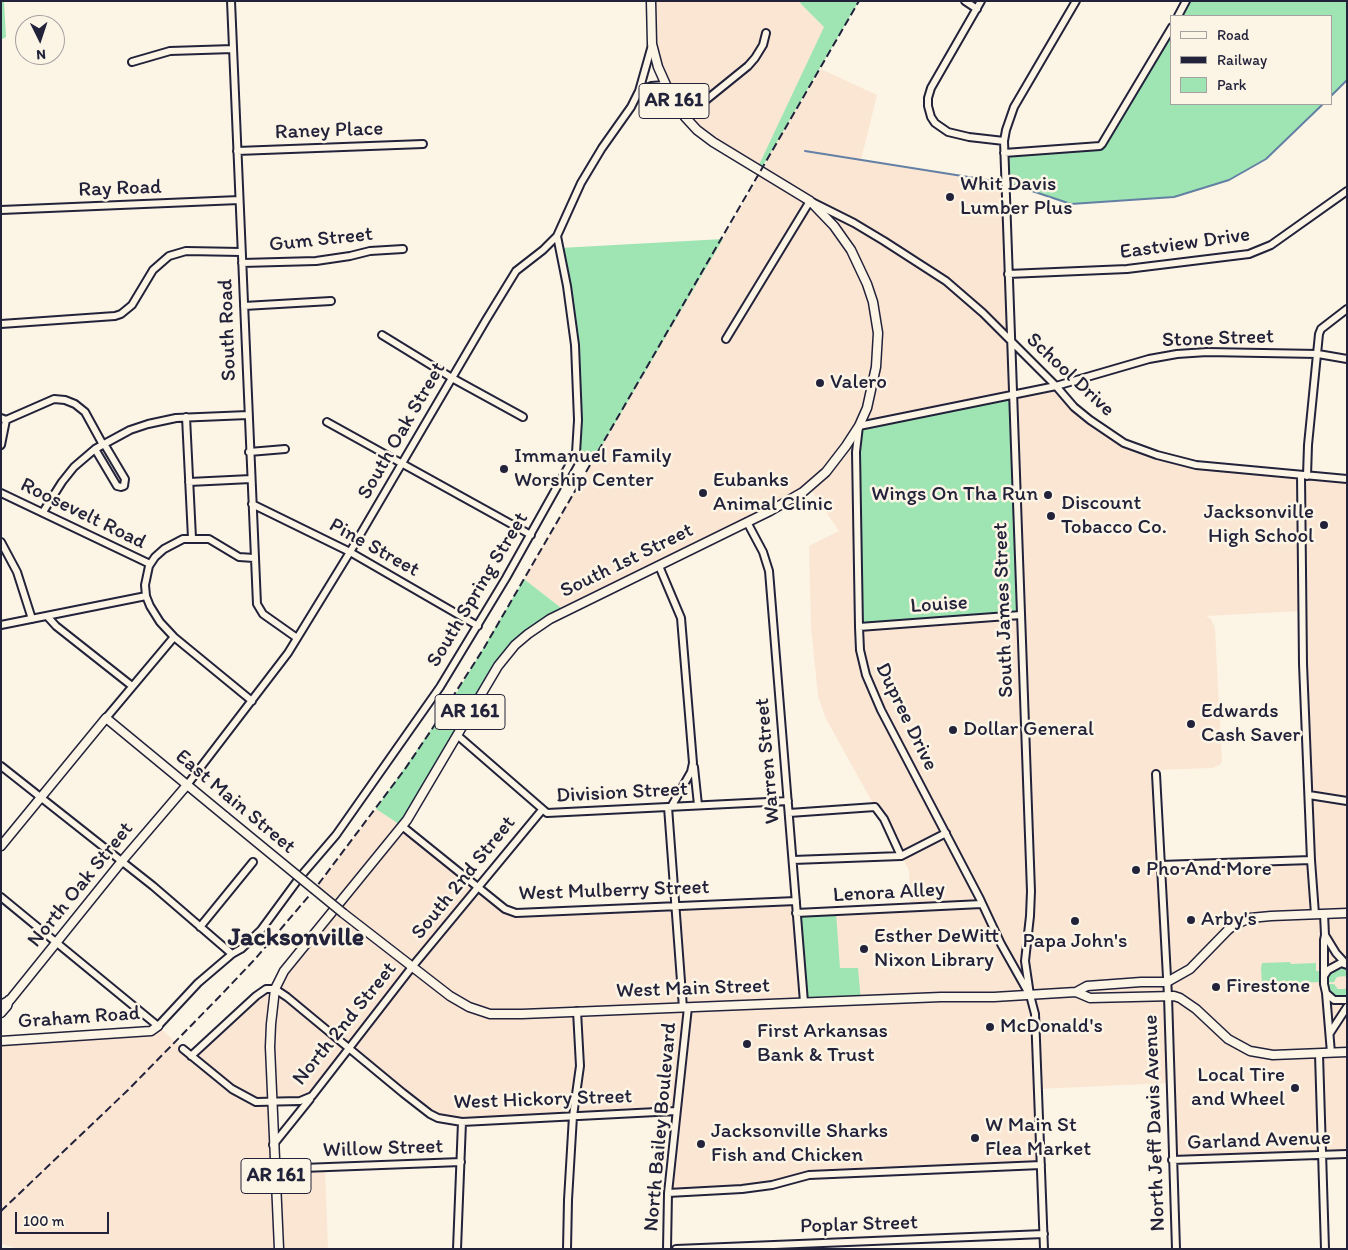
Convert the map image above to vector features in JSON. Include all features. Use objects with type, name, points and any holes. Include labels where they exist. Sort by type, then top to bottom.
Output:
[{"type":"main road","name":"South 1st Street","points":[[275,990],[284,971],[330,916],[417,805],[498,666],[515,645],[528,634],[565,611],[787,502],[819,478],[846,446],[867,408],[878,356],[878,333],[873,302],[851,250],[834,226],[810,201],[713,142],[697,130],[685,117],[665,85],[658,67],[652,44],[651,1]]},
{"type":"main road","name":"East Main Street","points":[[106,718],[343,914]]},
{"type":"main road","points":[[1,846],[106,718]]},
{"type":"main road","name":"North Oak Street","points":[[1,1004],[10,1000],[186,785]]},
{"type":"main road","points":[[1167,982],[1190,970],[1228,930],[1242,922],[1258,916],[1347,913]]},
{"type":"main road","name":"West Main Street","points":[[343,914],[450,996],[481,1012],[490,1014],[1030,995],[1076,992],[1087,986],[1167,982]]},
{"type":"main road","name":"AR 161","points":[[275,990],[270,1047],[279,1249]]},
{"type":"main road","name":"West Main Street","points":[[1076,992],[1090,998],[1168,996]]},
{"type":"main road","points":[[1168,996],[1180,998],[1188,1002],[1228,1039],[1250,1051],[1273,1055],[1347,1052]]},
{"type":"main road","points":[[1,1013],[10,1000]]},
{"type":"main road","name":"Graham Road","points":[[1,1041],[150,1031],[158,1026]]},
{"type":"street","name":"South Road","points":[[231,1],[250,479],[258,609],[297,638]]},
{"type":"street","points":[[965,1],[977,9]]},
{"type":"street","points":[[981,1],[931,88],[928,98],[929,113],[935,123],[948,132],[969,137],[1004,141]]},
{"type":"street","name":"South James Street","points":[[1030,995],[1025,961],[1031,891],[1004,141],[1014,107],[1076,1]]},
{"type":"street","points":[[1179,15],[1186,1]]},
{"type":"street","points":[[1004,153],[1100,146],[1170,30]]},
{"type":"street","points":[[685,117],[748,66],[760,51],[766,33]]},
{"type":"street","name":"South Oak Street","points":[[186,785],[297,638],[516,272],[557,236],[581,183],[602,148],[631,107],[639,91],[652,44]]},
{"type":"street","points":[[132,62],[170,51],[233,49]]},
{"type":"street","points":[[639,91],[651,86],[665,85]]},
{"type":"street","name":"Raney Place","points":[[237,151],[423,144]]},
{"type":"street","name":"Eastview Drive","points":[[1008,274],[1127,269],[1249,254],[1261,251],[1271,245],[1347,191]]},
{"type":"street","name":"Ray Road","points":[[1,210],[239,200]]},
{"type":"street","points":[[726,339],[810,201]]},
{"type":"street","name":"School Drive","points":[[810,201],[854,223],[922,264],[965,296],[1074,406],[1116,438],[1157,455],[1196,465],[1347,479]]},
{"type":"street","name":"South Spring Street","points":[[158,1026],[198,983],[232,954],[241,949],[261,930],[336,835],[414,725],[478,626],[576,453],[578,420],[576,345],[557,236]]},
{"type":"street","name":"Gum Street","points":[[242,263],[316,260],[350,256],[370,251],[403,249]]},
{"type":"street","points":[[1,324],[115,316],[121,314],[132,305],[153,270],[169,256],[186,251],[241,252]]},
{"type":"street","points":[[244,306],[331,301]]},
{"type":"street","points":[[1315,914],[1311,860],[1301,606],[1303,595],[1304,476],[1319,334],[1321,329],[1347,309]]},
{"type":"street","points":[[382,335],[452,378],[523,417]]},
{"type":"street","name":"Stone Street","points":[[858,426],[1056,386],[1148,359],[1177,354],[1207,352],[1318,354],[1347,359]]},
{"type":"street","points":[[1,445],[4,419],[45,402],[59,399],[85,412],[95,432],[125,479],[124,486],[117,486],[95,449]]},
{"type":"street","points":[[43,512],[70,472],[95,449],[130,430],[148,424],[186,418],[248,415]]},
{"type":"street","points":[[186,418],[192,538]]},
{"type":"street","points":[[326,422],[531,535]]},
{"type":"street","name":"Dupree Drive","points":[[858,426],[856,452],[859,627],[862,662],[871,691],[946,833],[1001,944],[1030,995]]},
{"type":"street","points":[[250,452],[285,449]]},
{"type":"street","points":[[189,482],[250,479]]},
{"type":"street","name":"Roosevelt Road","points":[[1,492],[150,564]]},
{"type":"street","name":"Pine Street","points":[[252,504],[350,552],[478,626]]},
{"type":"street","name":"Warren Street","points":[[747,522],[763,552],[769,571],[804,1002]]},
{"type":"street","points":[[252,700],[174,637],[155,616],[146,596],[146,574],[150,564],[164,549],[175,541],[192,538],[213,541],[239,557],[254,558]]},
{"type":"street","points":[[1,542],[17,572],[32,619]]},
{"type":"street","points":[[658,566],[681,618],[698,805]]},
{"type":"street","points":[[1,625],[146,596]]},
{"type":"street","name":"Louise","points":[[859,627],[1021,615]]},
{"type":"street","points":[[47,616],[56,626],[132,686]]},
{"type":"street","points":[[106,718],[174,637]]},
{"type":"street","name":"Division Street","points":[[457,735],[542,810],[552,813],[788,801]]},
{"type":"street","points":[[669,807],[691,772],[693,763]]},
{"type":"street","points":[[1,766],[122,861],[232,954]]},
{"type":"street","name":"North Jeff Davis Avenue","points":[[1156,774],[1168,996],[1176,1249]]},
{"type":"street","points":[[1309,795],[1347,801]]},
{"type":"street","name":"North Bailey Boulevard","points":[[667,1249],[668,1193],[685,1008],[669,807]]},
{"type":"street","points":[[788,814],[874,808],[884,819],[901,856]]},
{"type":"street","name":"South 2nd Street","points":[[412,967],[542,810]]},
{"type":"street","name":"West Mulberry Street","points":[[402,826],[505,909],[516,913],[796,901]]},
{"type":"street","points":[[793,860],[901,856],[946,833]]},
{"type":"street","points":[[1160,865],[1311,860]]},
{"type":"street","points":[[200,927],[253,862]]},
{"type":"street","points":[[1,897],[158,1026]]},
{"type":"street","name":"Lenora Alley","points":[[796,913],[982,904]]},
{"type":"street","points":[[1324,914],[1324,984],[1331,1053]]},
{"type":"street","points":[[1325,935],[1336,953],[1347,964]]},
{"type":"street","points":[[1324,976],[1328,970],[1336,965],[1341,963],[1347,964]]},
{"type":"street","name":"North 2nd Street","points":[[183,1049],[223,1082],[247,1098],[256,1102],[300,1102],[312,1096],[412,967]]},
{"type":"street","points":[[191,1056],[256,996],[266,989],[275,990]]},
{"type":"street","name":"West Hickory Street","points":[[275,990],[287,997],[430,1114],[438,1118],[462,1122],[676,1111]]},
{"type":"street","points":[[1326,993],[1334,1000],[1347,1000]]},
{"type":"street","points":[[1030,995],[1035,1014],[1044,1249]]},
{"type":"street","points":[[1330,1033],[1347,1007]]},
{"type":"street","points":[[567,1249],[573,1116],[580,1066],[578,1012]]},
{"type":"street","points":[[1320,1054],[1326,1249]]},
{"type":"street","points":[[274,1145],[312,1096]]},
{"type":"street","points":[[457,1249],[462,1122]]},
{"type":"street","name":"Garland Avenue","points":[[1172,1160],[1347,1154]]},
{"type":"street","name":"Willow Street","points":[[276,1169],[461,1162]]},
{"type":"street","points":[[668,1193],[742,1189],[772,1185],[809,1175],[1041,1165]]},
{"type":"street","name":"Poplar Street","points":[[676,1249],[1044,1234]]},
{"type":"shaded area","points":[[651,1],[802,1],[801,3],[825,26],[757,169],[713,142],[685,117],[658,67]]},
{"type":"shaded area","points":[[821,69],[877,95],[861,160],[1005,183],[1014,395],[1056,386],[1074,407],[1115,438],[1177,461],[1347,479],[1347,1154],[1172,1160],[1169,1083],[1038,1089],[1041,1165],[809,1175],[772,1185],[668,1193],[676,1112],[462,1122],[438,1118],[349,1049],[312,1096],[273,1102],[276,1169],[325,1167],[328,1249],[18,1249],[2,1244],[1,1041],[150,1031],[158,1026],[191,1056],[256,996],[275,989],[279,980],[337,909],[314,890],[376,809],[402,826],[512,912],[796,901],[796,913],[911,908],[909,871],[884,819],[875,807],[825,717],[818,696],[811,627],[809,546],[839,531],[809,487],[565,611],[524,579],[757,180],[774,146]],"holes":[[[1301,611],[1310,860],[1160,865],[1156,770],[1212,768],[1220,765],[1222,761],[1215,628],[1211,619],[1206,616]]]},
{"type":"green space","points":[[1,1],[4,1],[6,37],[1,40]]},
{"type":"green space","points":[[802,1],[859,1],[760,171],[757,169],[824,27],[800,3]]},
{"type":"green space","points":[[1186,1],[1347,1],[1347,80],[1333,94],[1333,15],[1179,15]]},
{"type":"green space","points":[[1170,30],[1170,105],[1322,105],[1265,159],[1229,180],[1174,197],[1071,204],[1005,183],[1004,153],[1100,146]]},
{"type":"green space","points":[[723,239],[593,461],[576,453],[575,345],[560,248]]},
{"type":"green space","points":[[1013,395],[1021,615],[859,627],[859,426]]},
{"type":"green space","points":[[524,579],[565,611],[515,645],[402,826],[376,809],[459,689]]},
{"type":"green space","points":[[836,912],[840,968],[858,968],[861,1001],[804,1002],[797,914]]},
{"type":"green space","points":[[1290,962],[1291,964],[1316,963],[1316,971],[1322,971],[1319,982],[1262,985],[1262,963]]},
{"type":"green space","points":[[1341,967],[1347,968],[1347,980],[1345,976],[1337,977],[1334,982],[1326,983],[1330,972]]},
{"type":"green space","points":[[1326,984],[1334,984],[1338,989],[1345,989],[1347,986],[1347,997],[1335,996],[1329,991]]},
{"type":"waterway","points":[[1333,94],[1347,80]]},
{"type":"waterway","points":[[1014,185],[1071,204],[1174,197],[1229,180],[1266,159],[1322,105]]},
{"type":"waterway","points":[[805,151],[1000,182]]},
{"type":"railway","points":[[1,1211],[128,1090],[256,958],[314,890],[405,769],[484,648],[859,1]]},
{"type":"place","name":"Whit Davis Lumber Plus","points":[[950,197]]},
{"type":"place","name":"Valero","points":[[820,383]]},
{"type":"place","name":"Immanuel Family Worship Center","points":[[504,469]]},
{"type":"place","name":"Eubanks Animal Clinic","points":[[703,493]]},
{"type":"place","name":"Wings On Tha Run","points":[[1048,495]]},
{"type":"place","name":"Discount Tobacco Co.","points":[[1051,516]]},
{"type":"place","name":"Jacksonville High School","points":[[1324,525]]},
{"type":"place","name":"Edwards Cash Saver","points":[[1191,724]]},
{"type":"place","name":"Dollar General","points":[[953,730]]},
{"type":"place","name":"Pho And More","points":[[1136,870]]},
{"type":"place","name":"Arby's","points":[[1191,920]]},
{"type":"place","name":"Papa John's","points":[[1075,921]]},
{"type":"place","name":"Esther DeWitt Nixon Library","points":[[864,949]]},
{"type":"place","name":"Firestone","points":[[1216,987]]},
{"type":"place","name":"McDonald's","points":[[990,1027]]},
{"type":"place","name":"First Arkansas Bank & Trust","points":[[747,1044]]},
{"type":"place","name":"Local Tire and Wheel","points":[[1295,1088]]},
{"type":"place","name":"W Main St Flea Market","points":[[975,1138]]},
{"type":"place","name":"Jacksonville Sharks Fish and Chicken","points":[[701,1144]]},
{"type":"district","name":"Jacksonville","points":[[296,938]]}]
